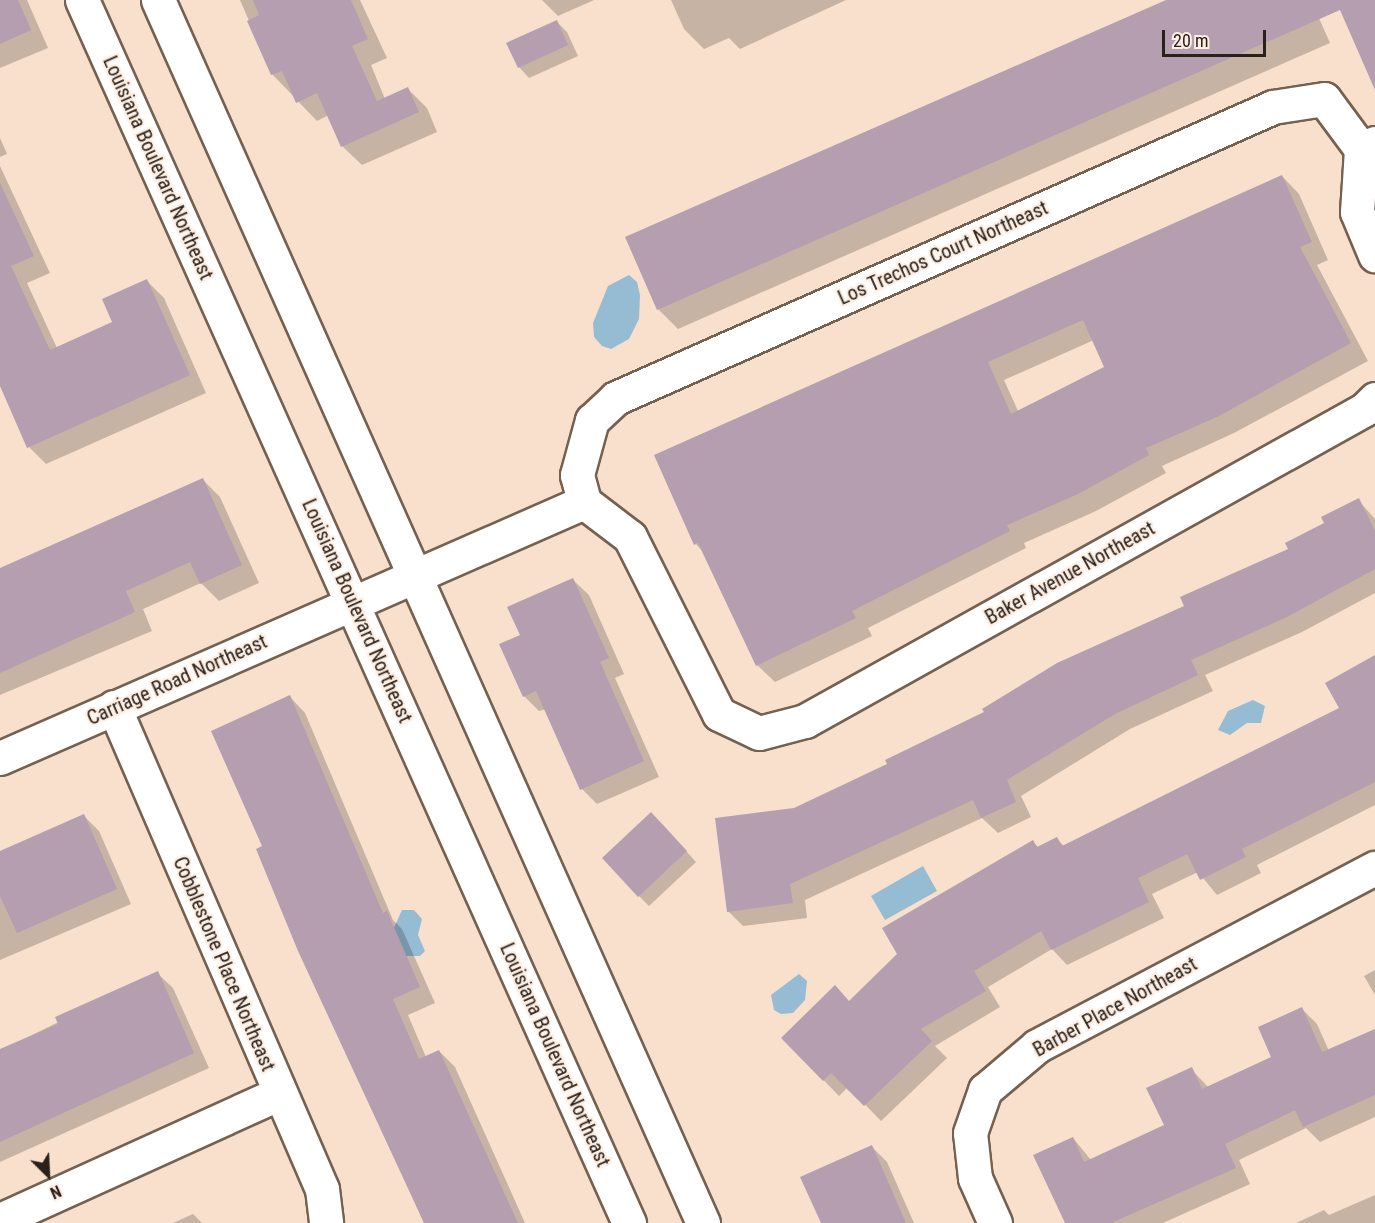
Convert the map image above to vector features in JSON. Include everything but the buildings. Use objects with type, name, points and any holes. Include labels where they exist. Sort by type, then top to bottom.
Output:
[{"type":"street","name":"Louisiana Boulevard Northeast","points":[[82,0],[629,1223]]},
{"type":"street","points":[[158,0],[703,1223]]},
{"type":"street","name":"Los Trechos Court Northeast","points":[[584,502],[577,475],[583,445],[592,420],[616,399],[1273,106],[1324,99],[1368,146]]},
{"type":"street","points":[[1368,146],[1357,212],[1375,255]]},
{"type":"street","name":"Baker Avenue Northeast","points":[[584,502],[630,537],[719,714],[759,733],[805,721],[1365,409],[1375,399]]},
{"type":"street","points":[[415,576],[584,502]]},
{"type":"street","name":"Carriage Road Northeast","points":[[0,758],[415,576]]},
{"type":"street","name":"Cobblestone Place Northeast","points":[[114,707],[322,1189],[326,1223]]},
{"type":"street","name":"Barber Place Northeast","points":[[995,1223],[975,1178],[970,1133],[985,1090],[1037,1046],[1375,868]]},
{"type":"street","points":[[0,1220],[280,1093]]},
{"type":"water","points":[[629,275],[637,282],[640,295],[639,319],[629,339],[611,349],[602,346],[594,337],[593,323],[608,286]]},
{"type":"water","points":[[1253,700],[1265,706],[1261,723],[1247,723],[1230,735],[1218,730],[1228,711]]},
{"type":"water","points":[[923,866],[937,891],[885,920],[871,896]]},
{"type":"water","points":[[402,910],[414,910],[422,919],[418,935],[425,951],[420,956],[404,956],[392,932]]},
{"type":"water","points":[[799,974],[807,981],[805,1000],[793,1013],[781,1014],[774,1010],[771,995]]}]
